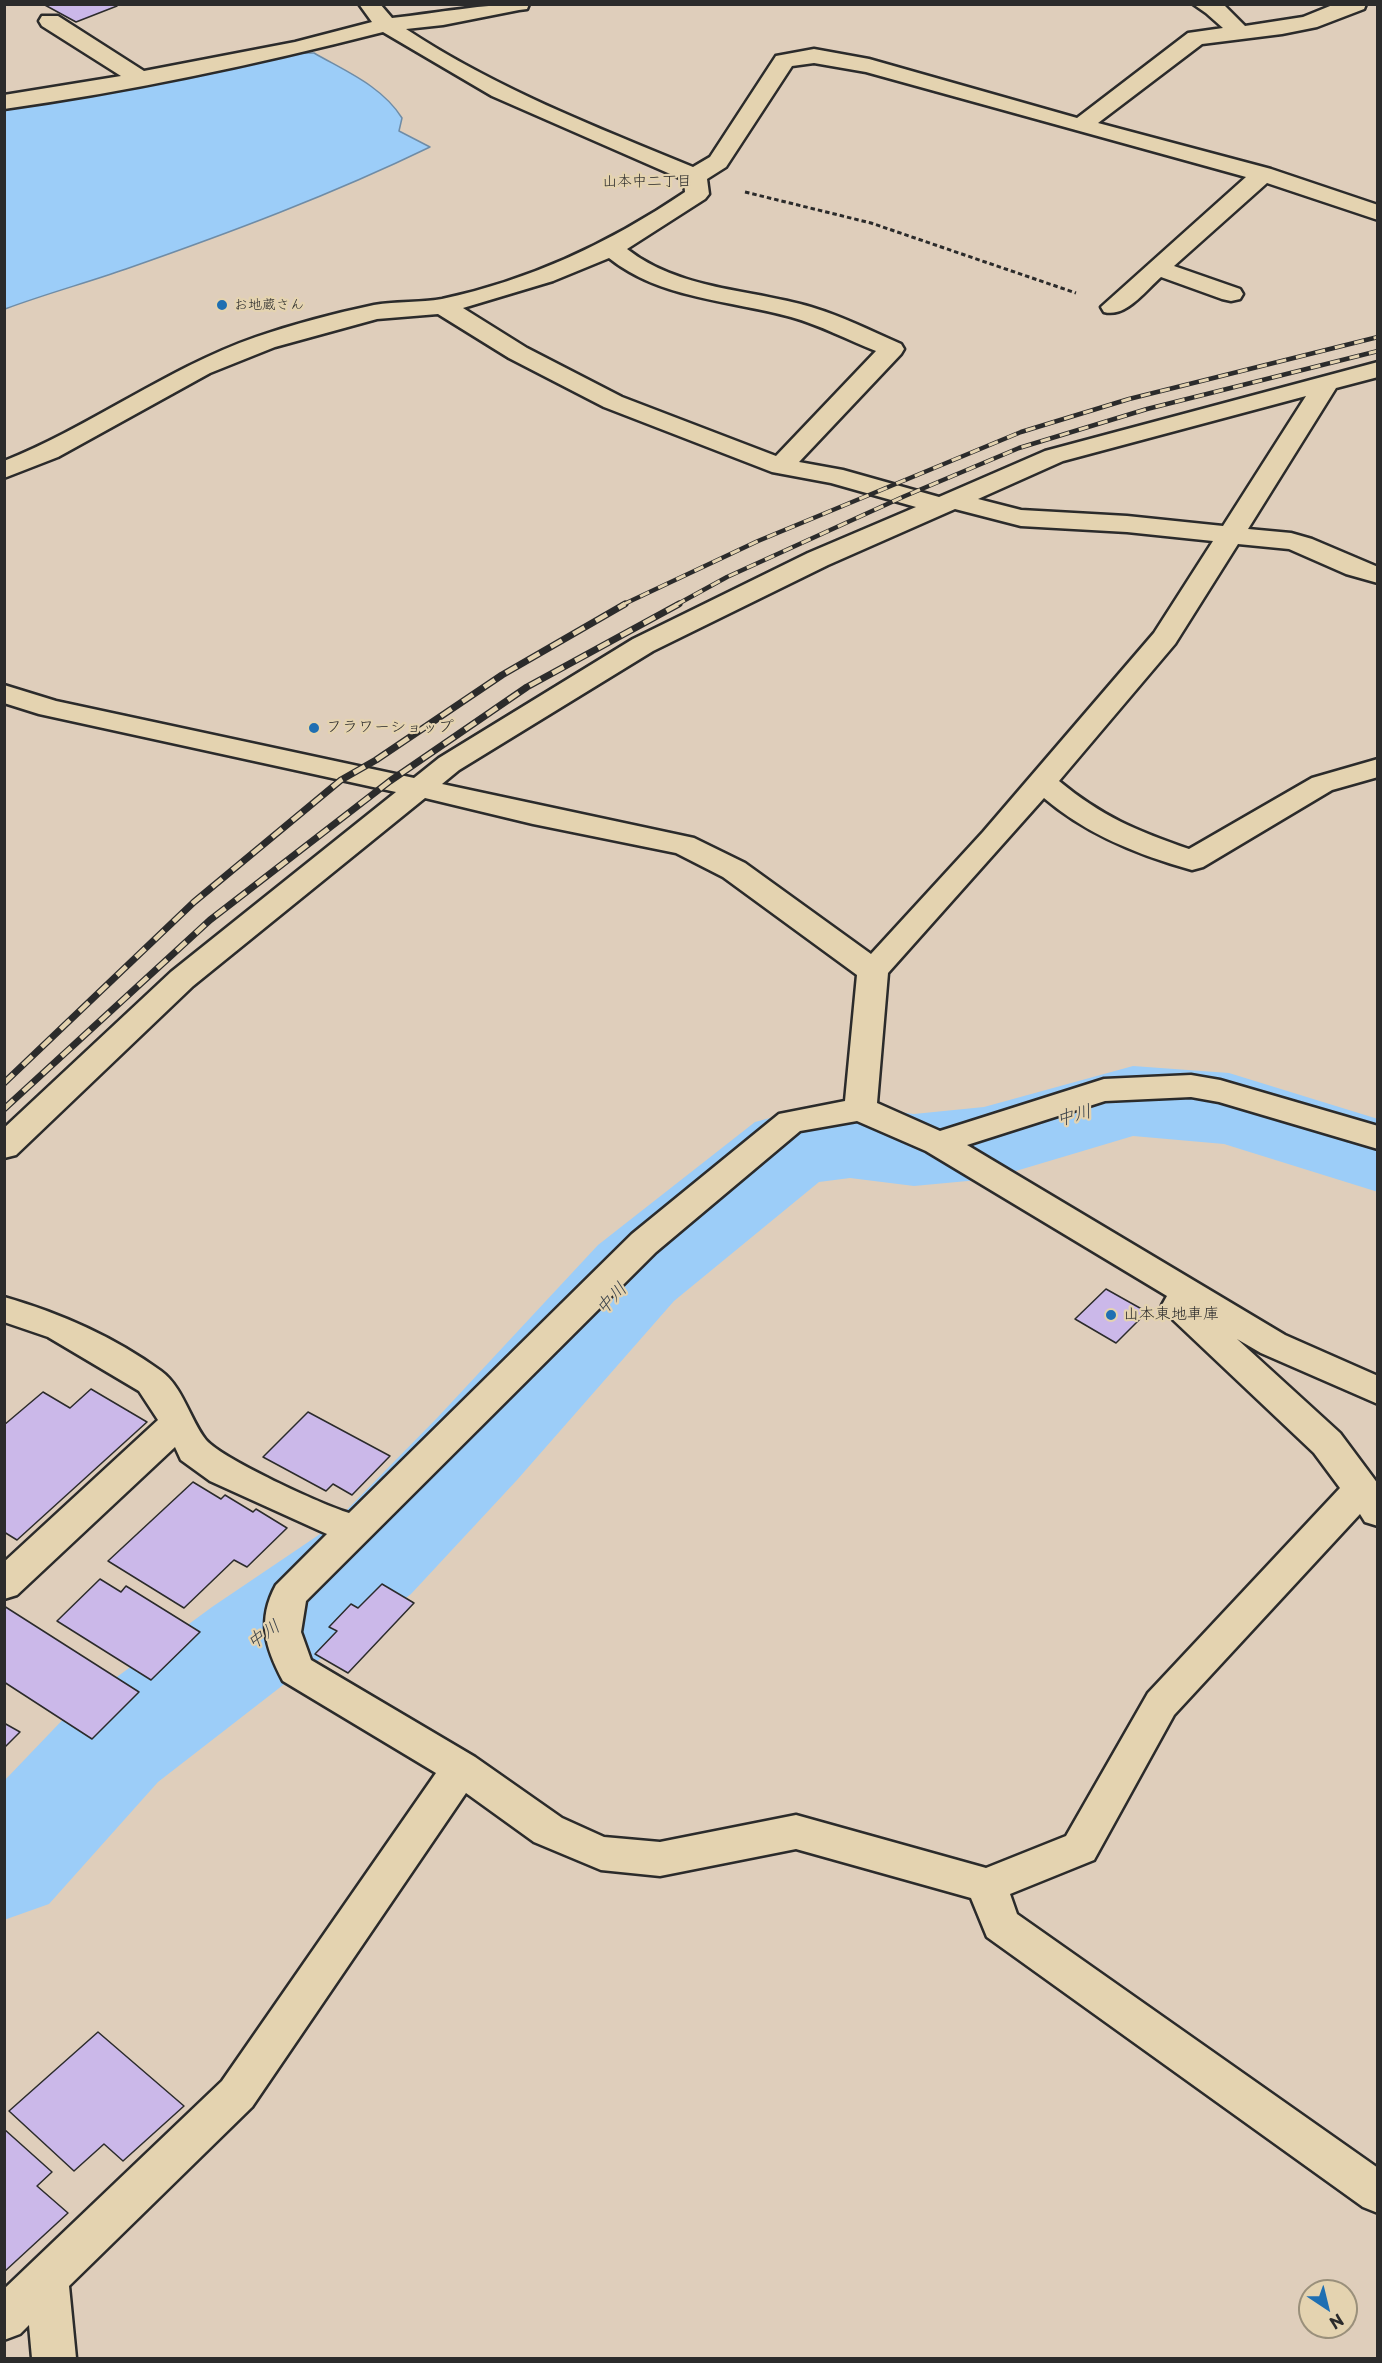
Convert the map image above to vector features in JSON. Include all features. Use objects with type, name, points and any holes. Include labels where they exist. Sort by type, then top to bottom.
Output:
[{"type":"street","points":[[369,4],[385,25],[475,79],[584,130],[695,176]]},
{"type":"street","points":[[4,102],[296,48],[385,25],[464,16],[519,4]]},
{"type":"street","points":[[1203,4],[1214,8],[1241,33]]},
{"type":"street","points":[[1080,126],[1196,38],[1309,22],[1356,4]]},
{"type":"street","points":[[50,21],[141,78]]},
{"type":"street","points":[[695,176],[718,162],[784,61],[814,56],[869,66],[1080,126],[1263,174],[1377,213]]},
{"type":"street","points":[[1113,307],[1263,174]]},
{"type":"street","points":[[4,470],[49,452],[201,368],[266,342],[376,312],[443,306],[542,277],[611,248],[640,232],[697,194],[695,176]]},
{"type":"street","points":[[611,248],[626,263],[644,272],[717,294],[792,309],[892,349],[781,466]]},
{"type":"street","points":[[1158,268],[1231,294]]},
{"type":"street","points":[[443,306],[518,353],[613,402],[781,466],[1021,518],[1127,524],[1291,541],[1311,546],[1364,573],[1377,575]]},
{"type":"street","points":[[4,1148],[182,979],[449,764],[642,645],[818,559],[1054,456],[1377,369]]},
{"type":"street","points":[[860,1109],[873,971],[1042,782],[1165,638],[1328,381]]},
{"type":"street","points":[[9,702],[421,788],[533,815],[684,845],[734,870],[873,971]]},
{"type":"street","points":[[1042,782],[1079,813],[1135,841],[1192,860],[1322,784],[1377,768]]},
{"type":"street","points":[[938,1143],[1104,1090],[1191,1086],[1220,1091],[1377,1138]]},
{"type":"street","points":[[1131,1260],[1327,1443],[1369,1501],[1161,1704],[1080,1848],[987,1885],[796,1832],[660,1859],[601,1853],[548,1830],[461,1768],[296,1670],[282,1632],[289,1595],[644,1243],[790,1122],[860,1109],[938,1143],[1273,1344],[1377,1391]]},
{"type":"street","points":[[4,1309],[60,1328],[151,1382],[179,1422],[194,1450],[222,1471],[327,1520],[356,1529]]},
{"type":"street","points":[[4,1585],[179,1422]]},
{"type":"street","points":[[4,2319],[237,2094],[461,1768]]},
{"type":"street","points":[[987,1885],[1001,1925],[1377,2193]]},
{"type":"street","points":[[46,2280],[54,2358]]},
{"type":"path","points":[[695,176],[737,190],[796,202],[933,240],[1113,307]]},
{"type":"water","points":[[303,53],[314,53],[374,88],[402,118],[399,131],[430,147],[355,181],[241,227],[126,269],[5,309],[5,107],[112,91]]},
{"type":"building","points":[[43,4],[115,4],[117,6],[76,22]]},
{"type":"building","name":"山本東地車庫","points":[[1106,1289],[1147,1312],[1116,1343],[1075,1319]]},
{"type":"building","points":[[91,1389],[147,1422],[17,1540],[4,1532],[4,1425],[43,1392],[70,1408]]},
{"type":"building","points":[[308,1412],[390,1456],[352,1495],[333,1484],[326,1491],[263,1457]]},
{"type":"building","points":[[193,1482],[221,1499],[225,1495],[253,1512],[256,1509],[287,1528],[247,1567],[234,1560],[184,1608],[108,1561]]},
{"type":"building","points":[[100,1579],[121,1592],[126,1586],[200,1632],[151,1680],[57,1621]]},
{"type":"building","points":[[382,1584],[414,1603],[348,1673],[315,1654],[337,1631],[329,1627],[351,1604],[358,1608]]},
{"type":"building","points":[[4,1606],[139,1692],[92,1739],[4,1682]]},
{"type":"building","points":[[4,1723],[20,1732],[4,1748]]},
{"type":"building","points":[[98,2032],[184,2106],[123,2161],[104,2144],[74,2171],[9,2111]]},
{"type":"building","points":[[4,2129],[52,2172],[37,2186],[68,2213],[4,2272]]},
{"type":"waterway","name":"中川","points":[[4,1866],[115,1746],[254,1641],[323,1596],[370,1561],[477,1449],[636,1273],[792,1148],[850,1142],[914,1150],[989,1143],[1066,1118],[1133,1101],[1229,1109],[1378,1156]]},
{"type":"railway","points":[[622,605],[758,541],[1021,432],[1129,399],[1378,337]]},
{"type":"railway","points":[[676,605],[727,577],[905,496],[1019,448],[1147,409],[1378,351]]},
{"type":"railway","points":[[4,1083],[194,902],[341,780],[376,760],[502,675],[625,604]]},
{"type":"railway","points":[[4,1109],[210,920],[390,781],[527,687],[679,604]]},
{"type":"place","name":"お地蔵さん","points":[[222,305]]},
{"type":"place","name":"フラワーショップ","points":[[314,728]]},
{"type":"place","name":"山本東地車庫","points":[[1111,1315]]},
{"type":"district","name":"山本中二丁目","points":[[647,182]]}]
